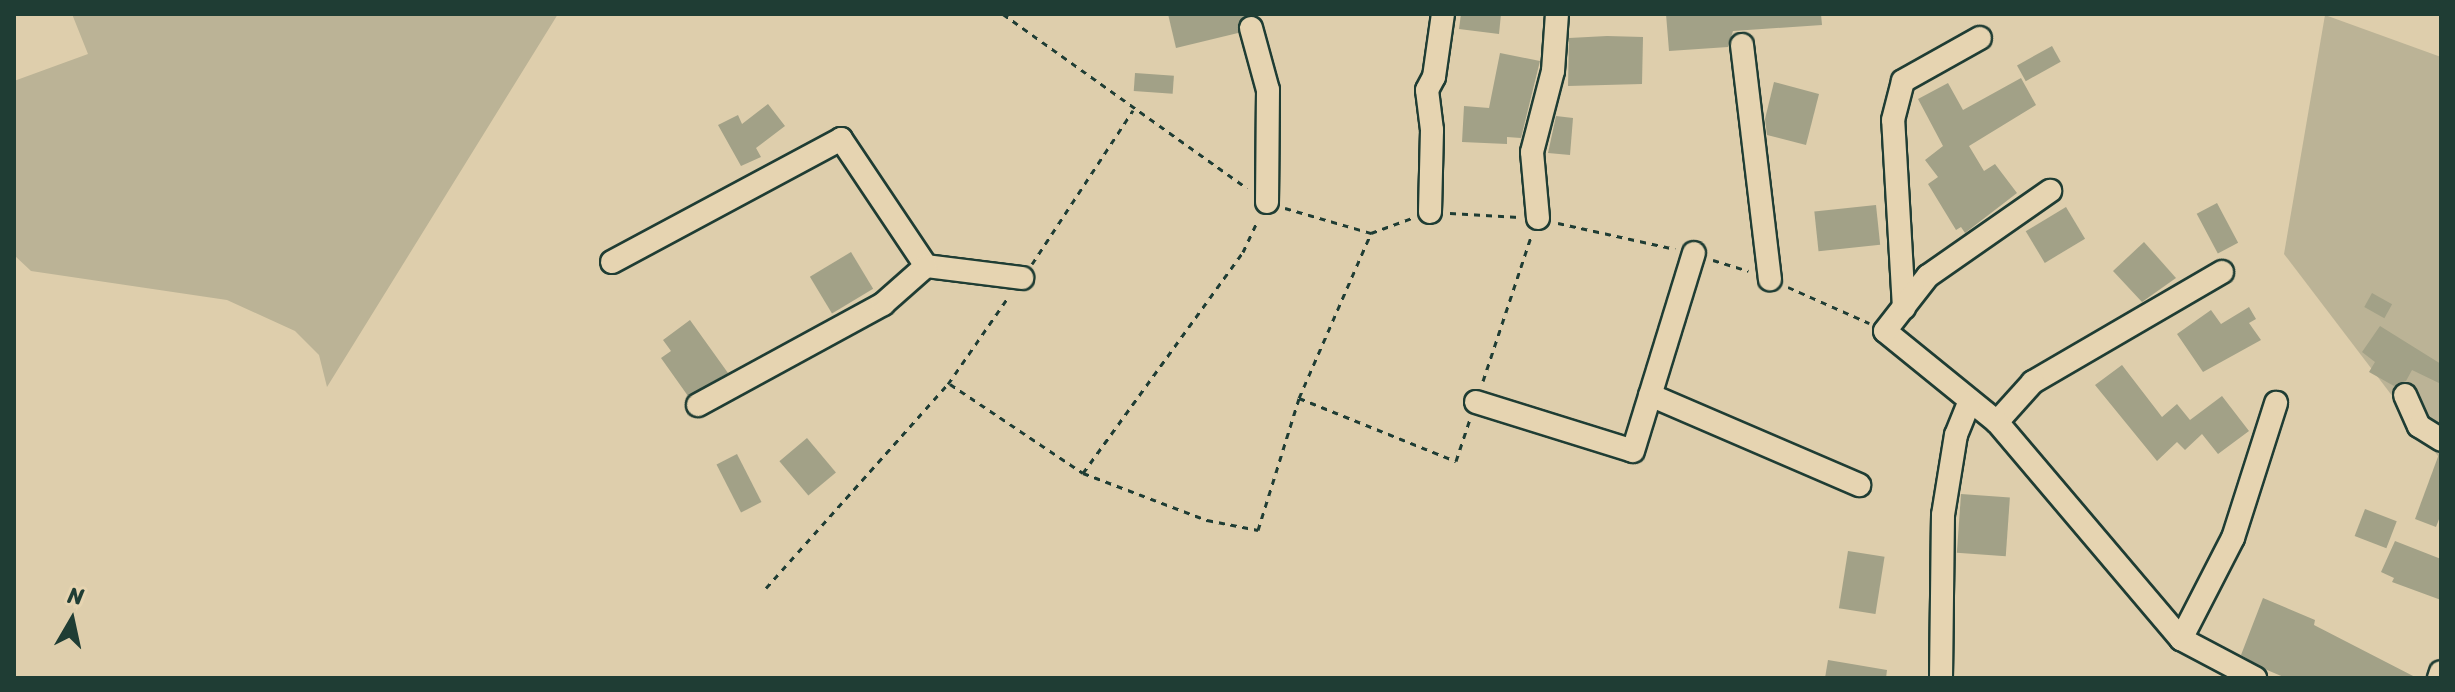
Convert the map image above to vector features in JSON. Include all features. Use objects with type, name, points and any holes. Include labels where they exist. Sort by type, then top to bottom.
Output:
[{"type":"street","points":[[1430,212],[1432,130],[1427,90],[1434,77],[1443,14]]},
{"type":"street","points":[[1538,218],[1532,152],[1553,71],[1557,14]]},
{"type":"street","points":[[1251,28],[1268,90],[1267,202]]},
{"type":"street","points":[[1904,308],[1893,120],[1903,81],[1980,38]]},
{"type":"street","points":[[1742,45],[1770,279]]},
{"type":"street","points":[[612,262],[841,139],[926,266]]},
{"type":"street","points":[[2050,191],[1928,276],[1885,331],[1969,403],[1997,422],[2181,639],[2255,678]]},
{"type":"street","points":[[1476,402],[1633,451],[1694,253]]},
{"type":"street","points":[[698,405],[883,304],[926,266],[1022,278]]},
{"type":"street","points":[[1997,422],[2033,382],[2222,272]]},
{"type":"street","points":[[1650,395],[1859,485]]},
{"type":"street","points":[[2405,395],[2419,426],[2441,440]]},
{"type":"street","points":[[1941,678],[1943,515],[1956,435],[1969,403]]},
{"type":"street","points":[[2181,639],[2233,538],[2276,403]]},
{"type":"street","points":[[2439,678],[2441,672]]},
{"type":"path","points":[[766,588],[948,384],[1133,110]]},
{"type":"path","points":[[1083,473],[1243,252],[1267,202]]},
{"type":"path","points":[[1299,398],[1456,461],[1538,218]]},
{"type":"path","points":[[948,384],[1083,473],[1207,520],[1258,530],[1299,398],[1371,233]]},
{"type":"shaded area","points":[[72,14],[558,14],[327,387],[319,355],[295,331],[227,300],[31,271],[14,255],[14,81],[88,54]]},
{"type":"shaded area","points":[[2325,15],[2441,57],[2441,460],[2284,254]]},
{"type":"building","points":[[1168,14],[1244,16],[1238,33],[1176,48]]},
{"type":"building","points":[[1461,14],[1501,14],[1499,34],[1459,29]]},
{"type":"building","points":[[1666,14],[1821,14],[1822,25],[1733,31],[1728,47],[1669,51]]},
{"type":"building","points":[[1643,37],[1642,84],[1568,86],[1569,38]]},
{"type":"building","points":[[2052,46],[2061,62],[2026,81],[2017,65]]},
{"type":"building","points":[[1500,53],[1540,61],[1521,138],[1507,137],[1507,144],[1462,142],[1464,106],[1489,108]]},
{"type":"building","points":[[1135,73],[1174,76],[1173,94],[1134,91]]},
{"type":"building","points":[[2021,78],[2036,105],[1969,146],[1984,171],[1995,164],[2017,193],[1965,233],[1961,227],[1956,230],[1928,184],[1938,177],[1925,160],[1943,146],[1918,99],[1948,83],[1963,110]]},
{"type":"building","points":[[1774,82],[1819,94],[1806,145],[1767,135],[1765,119]]},
{"type":"building","points":[[768,104],[785,126],[756,148],[761,157],[741,166],[718,125],[738,115],[742,124]]},
{"type":"building","points":[[1556,116],[1573,118],[1570,155],[1548,153]]},
{"type":"building","points":[[2217,203],[2238,243],[2218,254],[2197,214]]},
{"type":"building","points":[[1876,205],[1880,245],[1819,251],[1814,211]]},
{"type":"building","points":[[2066,207],[2085,239],[2045,263],[2026,231]]},
{"type":"building","points":[[2144,242],[2176,278],[2142,302],[2113,271]]},
{"type":"building","points":[[851,252],[873,289],[832,314],[810,277]]},
{"type":"building","points":[[2372,293],[2392,304],[2384,318],[2364,307]]},
{"type":"building","points":[[2249,307],[2256,319],[2249,323],[2261,340],[2203,372],[2177,334],[2211,310],[2221,324]]},
{"type":"building","points":[[690,320],[728,373],[688,396],[661,358],[671,351],[663,340]]},
{"type":"building","points":[[2380,326],[2441,364],[2441,384],[2412,370],[2406,381],[2394,386],[2369,372],[2375,362],[2362,352]]},
{"type":"building","points":[[2122,365],[2162,417],[2177,404],[2190,420],[2222,396],[2249,431],[2218,454],[2202,434],[2185,450],[2177,442],[2157,461],[2095,385]]},
{"type":"building","points":[[807,438],[836,472],[808,496],[779,461]]},
{"type":"building","points":[[737,454],[762,502],[741,513],[717,464]]},
{"type":"building","points":[[2439,454],[2441,514],[2436,527],[2415,519]]},
{"type":"building","points":[[1961,494],[2010,497],[2006,556],[1957,553]]},
{"type":"building","points":[[2365,509],[2397,521],[2386,548],[2355,536]]},
{"type":"building","points":[[2395,541],[2441,559],[2441,600],[2392,582],[2394,578],[2381,572]]},
{"type":"building","points":[[1848,551],[1885,557],[1875,614],[1839,608]]},
{"type":"building","points":[[2263,598],[2315,620],[2314,625],[2417,678],[2286,678],[2267,670],[2241,655]]},
{"type":"building","points":[[1828,660],[1887,670],[1886,678],[1825,678]]}]
